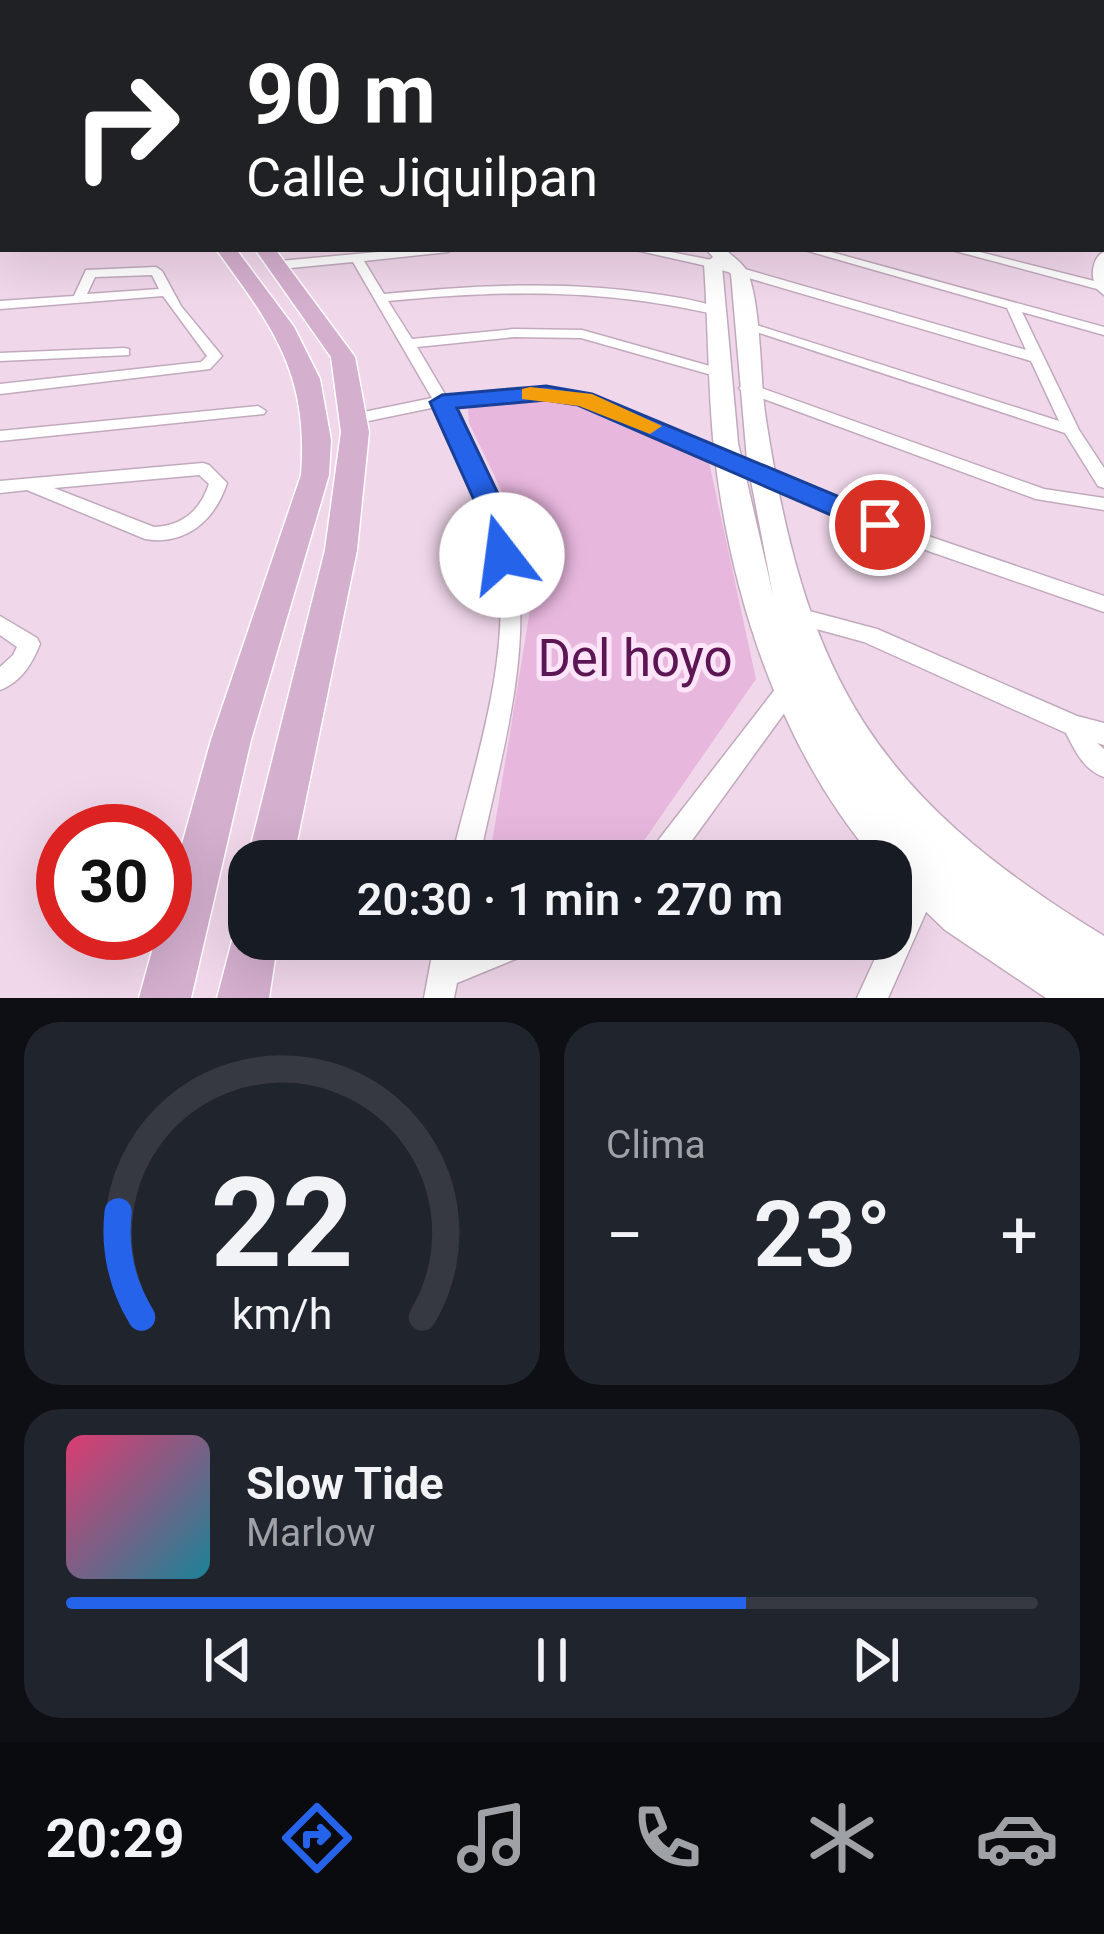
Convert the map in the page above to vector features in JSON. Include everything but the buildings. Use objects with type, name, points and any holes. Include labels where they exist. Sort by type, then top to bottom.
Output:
[{"type":"main road","points":[[215,252],[277,315]]},
{"type":"main road","points":[[165,998],[231,740],[315,475],[318,429],[313,387],[277,315],[228,252]]},
{"type":"main road","points":[[272,257],[343,357],[354,419],[350,494],[275,840]]},
{"type":"main road","points":[[720,257],[731,318],[733,381],[762,605],[788,689],[825,763],[869,824],[924,885],[1087,998]]},
{"type":"main road","points":[[744,468],[841,722],[899,801],[997,893],[1104,961]]},
{"type":"main road","points":[[243,998],[250,960]]},
{"type":"street","points":[[272,257],[414,252]]},
{"type":"street","points":[[668,252],[720,257],[1034,357]]},
{"type":"street","points":[[818,252],[1104,331]]},
{"type":"street","points":[[965,252],[1103,288],[1099,265],[1102,252]]},
{"type":"street","points":[[356,257],[442,402],[488,500],[510,586],[512,612],[469,840]]},
{"type":"street","points":[[0,389],[206,366],[215,356],[155,272],[90,273],[79,299]]},
{"type":"street","points":[[379,298],[558,285],[631,292],[731,318],[1071,430]]},
{"type":"street","points":[[0,305],[166,292]]},
{"type":"street","points":[[1012,305],[1071,430],[1104,482]]},
{"type":"street","points":[[408,344],[514,333],[582,334],[733,381],[1042,495],[1104,505]]},
{"type":"street","points":[[0,357],[124,352]]},
{"type":"street","points":[[354,419],[442,402],[546,393],[572,396],[974,561],[1104,604]]},
{"type":"street","points":[[0,436],[259,411]]},
{"type":"street","points":[[0,488],[30,485],[203,469],[218,482],[206,510],[181,531],[166,535],[152,534],[30,485]]},
{"type":"street","points":[[798,616],[868,635],[1074,726],[1104,734]]},
{"type":"street","points":[[0,624],[29,644],[22,661],[0,680]]},
{"type":"street","points":[[676,840],[788,689]]},
{"type":"street","points":[[1074,726],[1104,766]]},
{"type":"street","points":[[872,998],[924,885]]},
{"type":"street","points":[[441,986],[490,960]]},
{"type":"green space","name":"Del hoyo","points":[[568,400],[709,462],[756,679],[644,840],[492,840],[530,610],[510,508],[469,423],[468,409],[477,403]]},
{"type":"slow traffic","points":[[530,394],[584,399],[650,426]]},
{"type":"route","points":[[502,555],[488,500],[442,402],[546,393],[584,399],[880,525]]}]
